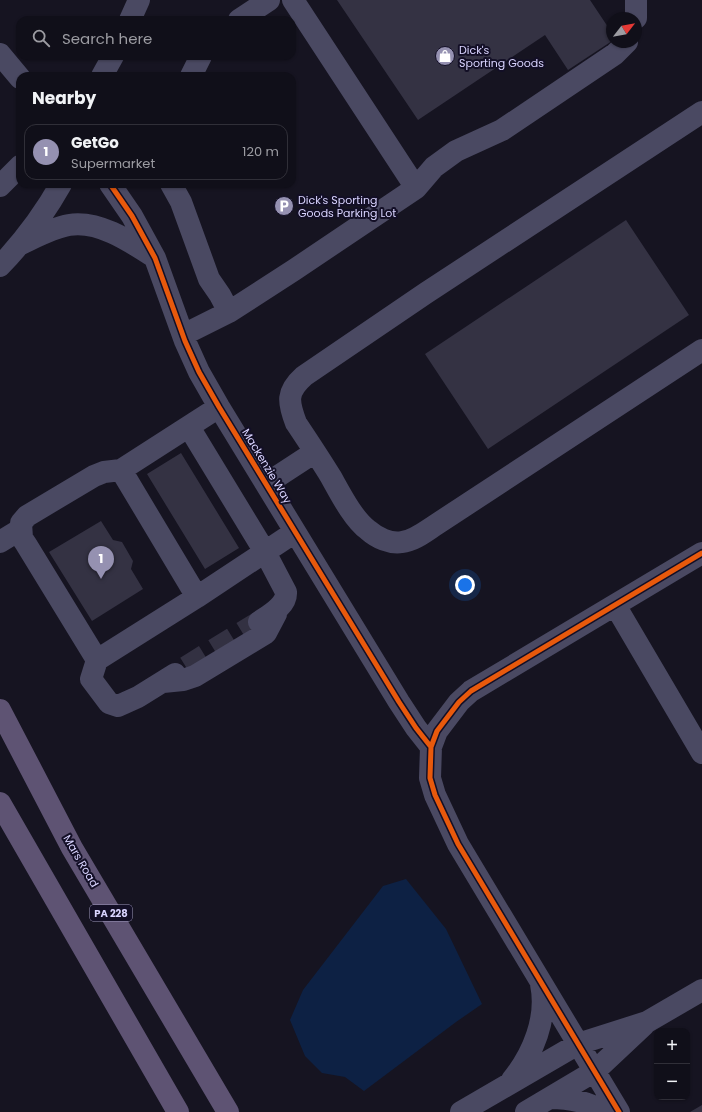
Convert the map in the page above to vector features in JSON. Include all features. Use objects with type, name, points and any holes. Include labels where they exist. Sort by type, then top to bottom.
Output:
[{"type":"main road","name":"Mars Road","points":[[0,710],[72,848],[228,1112]]},
{"type":"main road","points":[[0,804],[178,1112]]},
{"type":"street","points":[[132,16],[139,0]]},
{"type":"street","points":[[245,16],[269,0]]},
{"type":"street","points":[[293,0],[416,188]]},
{"type":"street","points":[[636,0],[636,12]]},
{"type":"street","points":[[183,335],[229,312],[416,188],[434,167],[456,151],[502,130],[615,54],[621,48]]},
{"type":"street","points":[[0,54],[16,73]]},
{"type":"street","points":[[104,72],[110,60]]},
{"type":"street","points":[[193,72],[199,60]]},
{"type":"street","points":[[702,112],[426,293],[304,376],[297,382],[292,390],[290,408],[296,422],[348,506],[366,530],[383,540],[393,543],[402,542],[412,539],[437,524],[702,350]]},
{"type":"street","points":[[0,186],[16,170]]},
{"type":"street","points":[[0,266],[21,244],[47,209],[59,188]]},
{"type":"street","name":"Mackenzie Way","points":[[113,188],[132,216],[155,258],[183,335],[199,372],[219,408],[398,702],[431,747]]},
{"type":"street","points":[[173,188],[183,208],[209,279],[229,312]]},
{"type":"street","points":[[21,244],[44,233],[70,225],[83,225],[110,231],[129,241],[155,258]]},
{"type":"street","points":[[97,660],[22,538],[21,523],[27,516],[87,480],[104,472],[121,470],[219,408]]},
{"type":"street","points":[[163,682],[183,680],[195,676],[266,632],[285,600],[286,592],[265,552],[189,427]]},
{"type":"street","points":[[266,484],[315,452]]},
{"type":"street","points":[[121,470],[197,597]]},
{"type":"street","points":[[0,542],[21,529]]},
{"type":"street","points":[[186,667],[125,704],[118,706],[109,703],[91,679],[97,660],[197,597],[295,532]]},
{"type":"street","points":[[619,1112],[458,844],[435,795],[430,778],[431,747],[437,731],[459,702],[471,691],[702,553]]},
{"type":"street","points":[[258,622],[281,605]]},
{"type":"street","points":[[615,605],[702,753]]},
{"type":"street","points":[[509,1084],[522,1065],[538,1032],[542,1014],[543,997],[540,979]]},
{"type":"street","points":[[462,1112],[578,1044],[647,1022],[702,990]]},
{"type":"street","points":[[526,1112],[595,1071],[647,1022]]},
{"type":"street","points":[[550,1098],[578,1100],[604,1112]]},
{"type":"water","points":[[406,879],[446,929],[482,1004],[364,1091],[345,1077],[322,1073],[305,1056],[290,1020],[303,990],[383,886]]},
{"type":"building","name":"Dick's Sporting Goods","points":[[337,0],[590,0],[606,24],[606,45],[568,70],[545,35],[418,120]]},
{"type":"building","points":[[626,220],[689,315],[488,449],[425,354]]},
{"type":"building","points":[[181,453],[239,548],[205,569],[147,474]]},
{"type":"building","points":[[101,521],[113,540],[122,542],[133,561],[131,569],[143,589],[92,621],[49,552]]},
{"type":"building","points":[[702,1105],[702,1112],[690,1112]]},
{"type":"tunnel","points":[[186,667],[259,622]]},
{"type":"cycle path","points":[[113,188],[132,216],[155,258],[185,341],[199,372],[399,702],[416,728],[431,747]]},
{"type":"cycle path","points":[[619,1112],[458,844],[435,795],[430,778],[431,747],[437,731],[459,702],[471,691],[702,553]]},
{"type":"place","name":"Dick's Sporting Goods","points":[[445,56]]},
{"type":"place","name":"Dick's Sporting Goods Parking Lot","points":[[284,206]]},
{"type":"place","name":"GetGo","points":[[101,579]]}]
